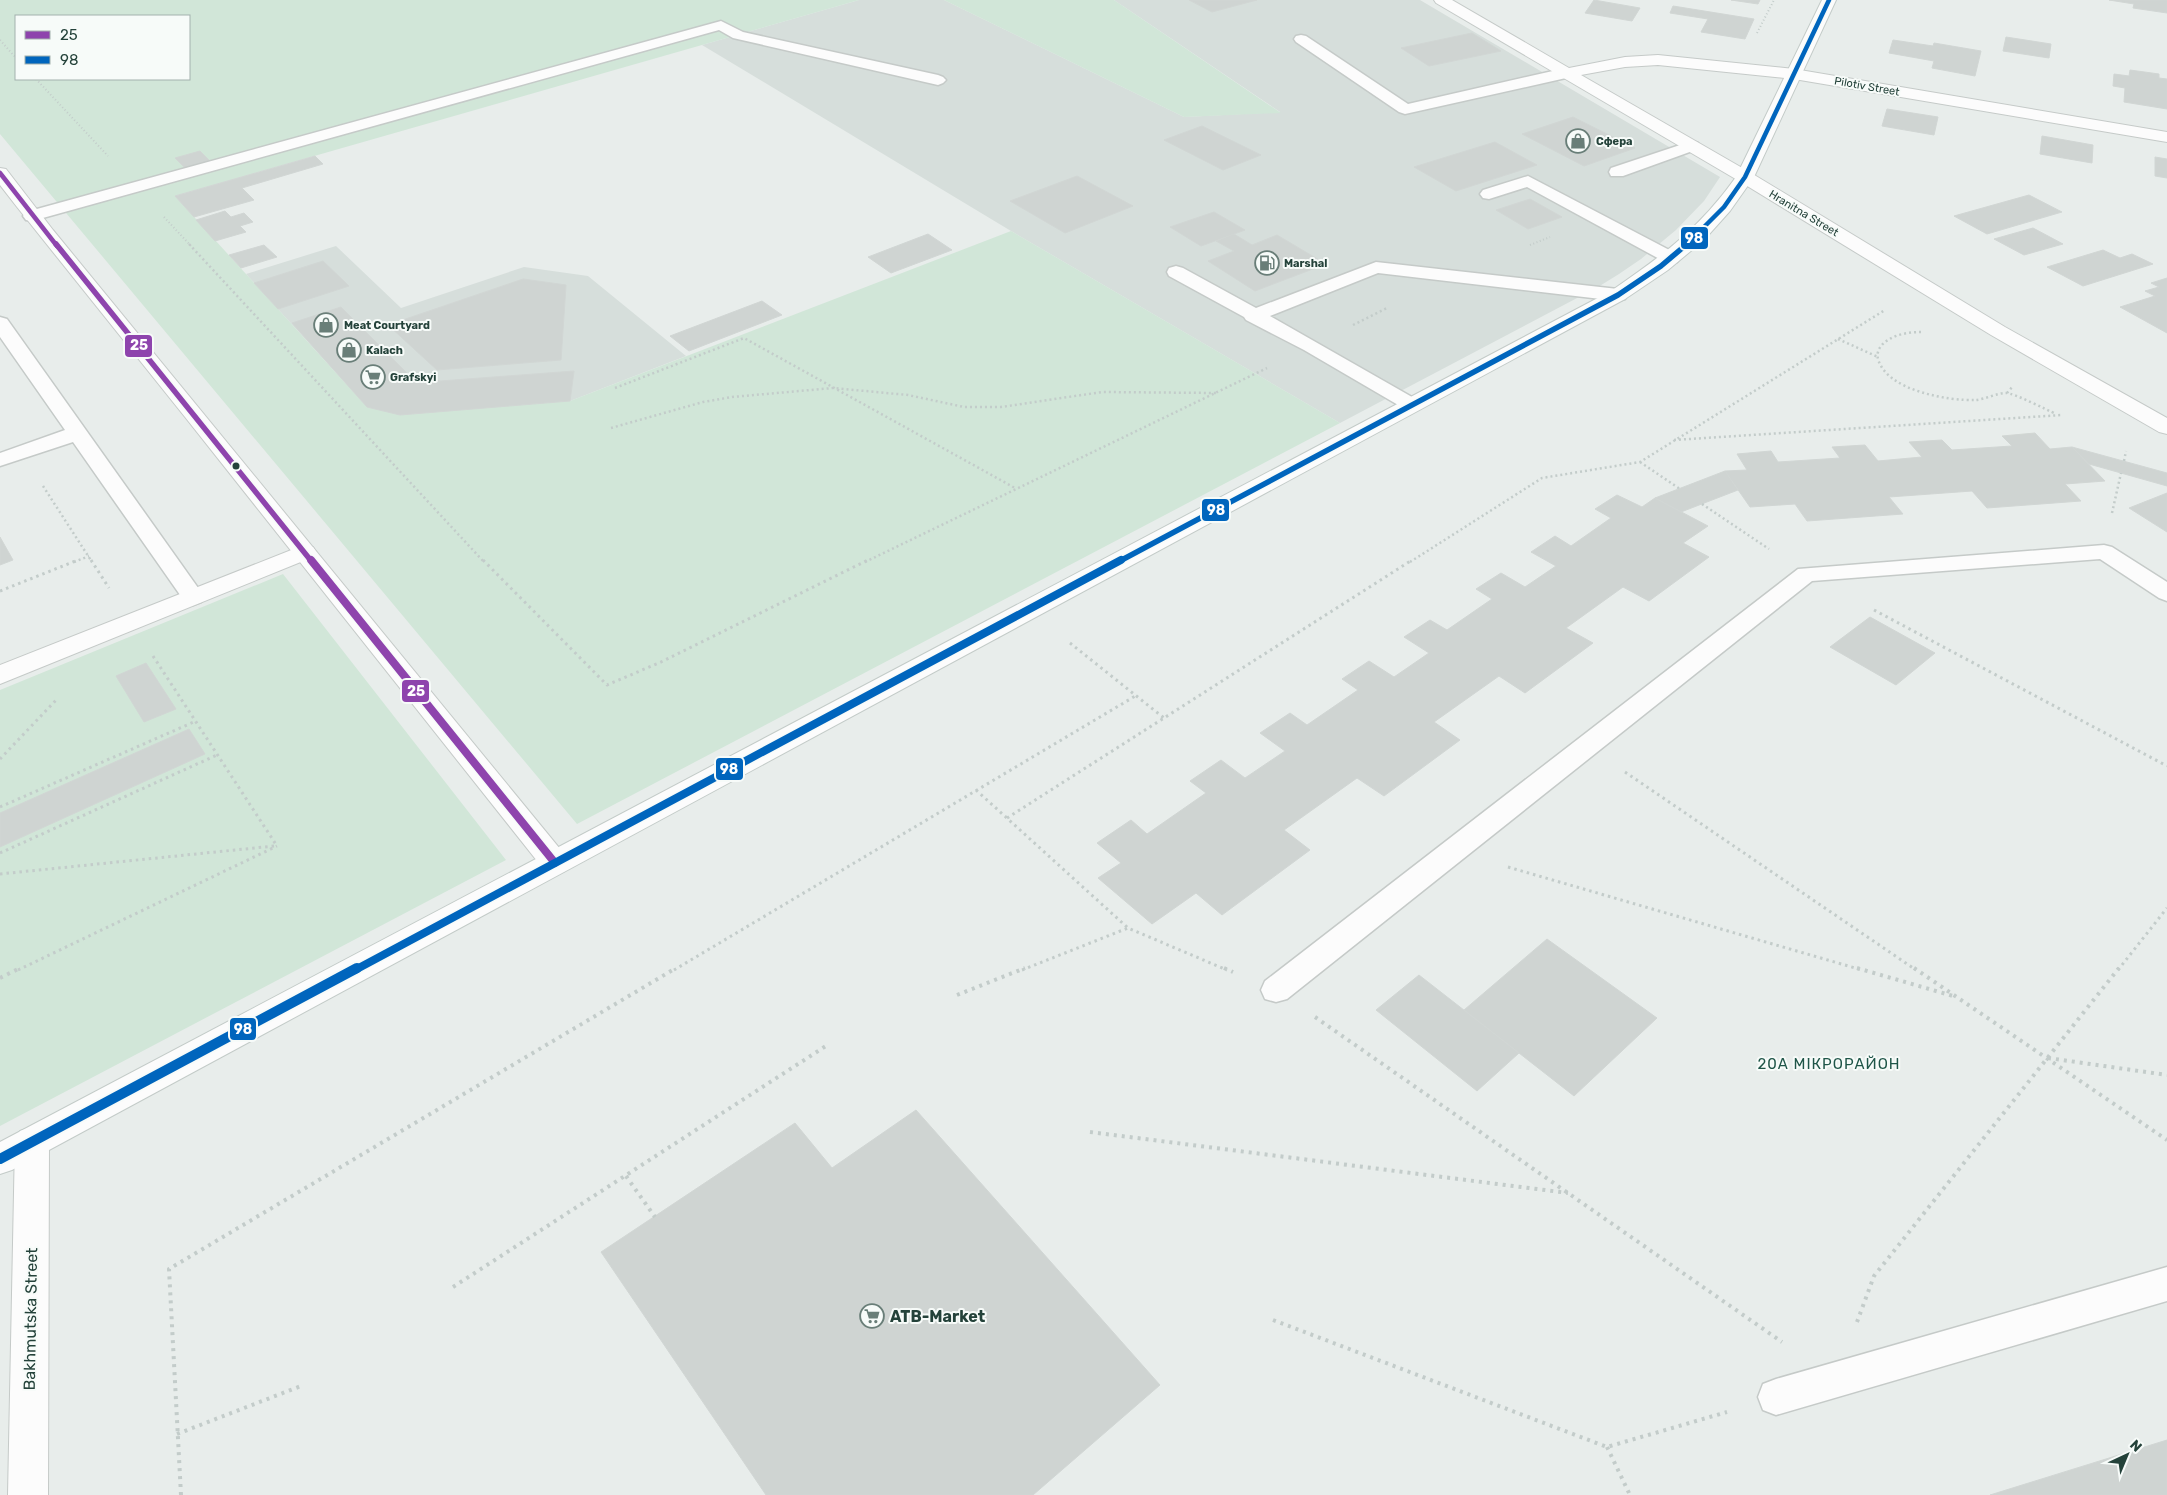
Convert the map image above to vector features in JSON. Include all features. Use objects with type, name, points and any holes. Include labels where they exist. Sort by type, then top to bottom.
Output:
[{"type":"street","name":"Hranitna Street","points":[[1441,0],[1692,146],[1998,331],[2167,427]]},
{"type":"street","points":[[0,1159],[1618,295],[1697,236],[1724,207],[1744,177],[1830,0]]},
{"type":"street","name":"Pilotiv Street","points":[[1566,73],[1625,62],[1658,60],[1794,74],[2167,137]]},
{"type":"street","points":[[0,173],[32,216],[117,317],[464,752],[555,863]]},
{"type":"street","points":[[0,675],[304,552]]},
{"type":"street","name":"Bakhmutska Street","points":[[28,1495],[32,1142]]},
{"type":"lane","points":[[32,216],[721,25],[738,34],[938,80]]},
{"type":"lane","points":[[1301,39],[1405,109],[1566,73]]},
{"type":"lane","points":[[1617,172],[1692,146]]},
{"type":"lane","points":[[1488,194],[1528,180],[1670,258]]},
{"type":"lane","points":[[1253,316],[1376,267],[1618,295]]},
{"type":"lane","points":[[1176,272],[1412,405]]},
{"type":"lane","points":[[0,323],[193,597]]},
{"type":"lane","points":[[0,460],[77,433]]},
{"type":"lane","points":[[1276,990],[1806,574],[2104,552],[2167,593]]},
{"type":"lane","points":[[1776,1397],[2167,1284]]},
{"type":"path","points":[[0,40],[15,57]]},
{"type":"path","points":[[37,80],[501,580],[607,685],[660,662],[1015,488],[1218,393],[1455,275]]},
{"type":"path","points":[[1526,247],[1598,218]]},
{"type":"path","points":[[1007,818],[1542,478],[1640,462],[1924,286]]},
{"type":"path","points":[[1924,332],[1900,334],[1887,339],[1879,347],[1878,357],[1883,368],[1894,378],[1911,388],[1931,395],[1975,401],[1993,399],[2007,393],[2014,385],[2014,380]]},
{"type":"path","points":[[615,388],[744,338],[1015,488]]},
{"type":"path","points":[[1838,339],[1878,357]]},
{"type":"path","points":[[611,428],[710,401],[732,397],[833,388],[908,395],[964,407],[1001,407],[1102,392],[1218,393]]},
{"type":"path","points":[[2007,393],[2059,416]]},
{"type":"path","points":[[1674,440],[2135,410]]},
{"type":"path","points":[[1640,462],[1680,489]]},
{"type":"path","points":[[1702,504],[1806,574],[2167,766]]},
{"type":"path","points":[[0,590],[89,556]]},
{"type":"path","points":[[1070,643],[1164,718]]},
{"type":"path","points":[[181,1495],[169,1269],[1137,696]]},
{"type":"path","points":[[0,807],[196,721]]},
{"type":"path","points":[[1587,746],[2167,1140]]},
{"type":"path","points":[[0,853],[217,756]]},
{"type":"path","points":[[976,790],[1128,928],[1276,990],[1837,1380]]},
{"type":"path","points":[[0,874],[277,846],[0,978]]},
{"type":"path","points":[[1453,851],[1956,997]]},
{"type":"path","points":[[1874,1276],[2167,908]]},
{"type":"path","points":[[957,995],[1128,928]]},
{"type":"path","points":[[453,1287],[829,1044]]},
{"type":"path","points":[[2047,1058],[2167,1075]]},
{"type":"path","points":[[1090,1132],[1569,1193]]},
{"type":"path","points":[[626,1176],[654,1217]]},
{"type":"path","points":[[1273,1320],[1607,1447],[1776,1397]]},
{"type":"path","points":[[177,1434],[301,1386]]},
{"type":"path","points":[[1607,1447],[1630,1495]]},
{"type":"shaded area","points":[[859,0],[944,0],[1184,117],[1280,112],[1114,0],[1420,0],[1720,177],[1704,201],[1676,230],[1641,259],[1619,274],[1598,287],[1340,423],[1011,231],[702,45]]},
{"type":"shaded area","points":[[336,246],[401,308],[524,267],[588,276],[686,356],[570,401],[367,407],[246,274]]},
{"type":"green space","points":[[0,0],[859,0],[175,196],[367,407],[570,401],[1011,231],[1340,423],[577,824],[0,134]]},
{"type":"green space","points":[[944,0],[1114,0],[1281,113],[1184,117]]},
{"type":"green space","points":[[283,574],[506,860],[0,1126],[0,690]]},
{"type":"building","points":[[1189,0],[1257,0],[1212,12]]},
{"type":"building","points":[[1594,0],[1640,8],[1632,21],[1585,13]]},
{"type":"building","points":[[1731,0],[1760,0],[1758,4]]},
{"type":"building","points":[[2109,0],[2167,0],[2167,13],[2133,8],[2134,4]]},
{"type":"building","points":[[1673,6],[1754,19],[1745,39],[1701,32],[1708,19],[1670,13]]},
{"type":"building","points":[[1472,33],[1501,51],[1429,66],[1401,48]]},
{"type":"building","points":[[2006,37],[2051,44],[2049,58],[2003,51]]},
{"type":"building","points":[[1893,40],[1933,46],[1934,43],[1981,51],[1975,76],[1932,68],[1934,61],[1889,53]]},
{"type":"building","points":[[2130,70],[2159,74],[2159,78],[2167,79],[2167,109],[2124,102],[2125,88],[2113,86],[2114,74],[2129,76]]},
{"type":"building","points":[[1887,109],[1938,117],[1934,135],[1882,126]]},
{"type":"building","points":[[1573,117],[1635,148],[1584,166],[1522,134]]},
{"type":"building","points":[[1202,126],[1261,155],[1223,170],[1164,140]]},
{"type":"building","points":[[2042,136],[2093,145],[2092,163],[2040,154]]},
{"type":"building","points":[[1495,142],[1537,165],[1456,191],[1414,167]]},
{"type":"building","points":[[200,151],[212,163],[187,170],[175,158]]},
{"type":"building","points":[[315,156],[323,164],[242,188],[254,200],[194,217],[175,196]]},
{"type":"building","points":[[2155,157],[2167,159],[2167,178],[2155,176]]},
{"type":"building","points":[[1077,176],[1133,206],[1065,233],[1010,201]]},
{"type":"building","points":[[2029,195],[2062,212],[1987,234],[1954,216]]},
{"type":"building","points":[[1530,199],[1562,217],[1528,229],[1496,210]]},
{"type":"building","points":[[225,211],[231,217],[244,213],[253,222],[240,226],[246,232],[215,241],[196,220]]},
{"type":"building","points":[[1214,212],[1245,230],[1201,246],[1170,227]]},
{"type":"building","points":[[2033,228],[2063,244],[2024,255],[1994,239]]},
{"type":"building","points":[[928,234],[952,250],[891,273],[868,257]]},
{"type":"building","points":[[1234,234],[1252,245],[1277,235],[1326,264],[1255,291],[1208,261],[1234,251],[1216,241]]},
{"type":"building","points":[[264,245],[277,257],[241,268],[229,255]]},
{"type":"building","points":[[2103,250],[2120,258],[2132,254],[2153,264],[2083,286],[2047,267]]},
{"type":"building","points":[[323,261],[349,286],[278,309],[254,283]]},
{"type":"building","points":[[2167,278],[2167,333],[2120,307],[2155,296],[2145,291],[2159,287],[2151,283]]},
{"type":"building","points":[[523,279],[566,285],[561,360],[437,370],[388,325]]},
{"type":"building","points":[[762,301],[782,315],[689,351],[670,336]]},
{"type":"building","points":[[341,307],[408,374],[440,381],[574,371],[570,401],[400,415],[367,407],[292,323]]},
{"type":"building","points":[[2035,433],[2050,449],[2072,447],[2105,481],[2065,484],[2081,501],[1987,508],[1972,491],[1889,497],[1903,514],[1807,521],[1795,504],[1750,507],[1725,471],[1747,470],[1737,454],[1771,451],[1778,462],[1840,458],[1832,447],[1865,445],[1878,461],[1922,457],[1909,442],[1942,440],[1952,450],[2012,446],[2002,436]]},
{"type":"building","points":[[2072,447],[2167,473],[2167,486],[2089,464]]},
{"type":"building","points":[[1725,471],[1738,490],[1681,512],[1655,498]]},
{"type":"building","points":[[2167,493],[2167,532],[2129,508]]},
{"type":"building","points":[[1617,495],[1642,507],[1655,498],[1708,526],[1683,543],[1709,557],[1649,601],[1623,587],[1566,628],[1593,643],[1525,693],[1499,676],[1434,722],[1460,740],[1384,796],[1357,778],[1284,830],[1310,850],[1222,915],[1196,893],[1152,924],[1098,878],[1121,863],[1097,843],[1131,820],[1147,834],[1206,793],[1190,781],[1221,760],[1245,778],[1285,751],[1260,733],[1290,713],[1307,725],[1358,690],[1342,679],[1369,661],[1394,677],[1429,653],[1404,637],[1430,620],[1447,630],[1492,599],[1476,589],[1501,573],[1525,587],[1556,566],[1531,552],[1555,536],[1571,546],[1611,518],[1595,509]]},
{"type":"building","points":[[0,537],[13,560],[0,565]]},
{"type":"building","points":[[1870,617],[1935,653],[1896,685],[1830,647]]},
{"type":"building","points":[[146,663],[176,709],[144,722],[116,676]]},
{"type":"building","points":[[189,729],[205,754],[0,847],[0,813]]},
{"type":"building","points":[[1547,939],[1657,1018],[1574,1096],[1464,1010]]},
{"type":"building","points":[[1419,975],[1519,1053],[1477,1091],[1376,1010]]},
{"type":"building","points":[[916,1110],[1160,1385],[1033,1495],[766,1495],[601,1252],[795,1123],[832,1168]]},
{"type":"building","points":[[2167,1440],[2167,1495],[1990,1495]]},
{"type":"transit line","name":"98","points":[[0,1159],[1618,295],[1661,266],[1697,236],[1724,207],[1745,177],[1829,0]]},
{"type":"transit line","name":"25","points":[[0,173],[47,234],[193,412],[418,695],[555,863]]},
{"type":"place","name":"Сфера","points":[[1578,141]]},
{"type":"place","name":"Marshal","points":[[1267,263]]},
{"type":"place","name":"Meat Courtyard","points":[[326,325]]},
{"type":"place","name":"Kalach","points":[[349,350]]},
{"type":"place","name":"Grafskyi","points":[[373,377]]},
{"type":"place","name":"ATB-Market","points":[[872,1316]]},
{"type":"district","name":"20А МІКРОРАЙОН","points":[[1829,1064]]}]
